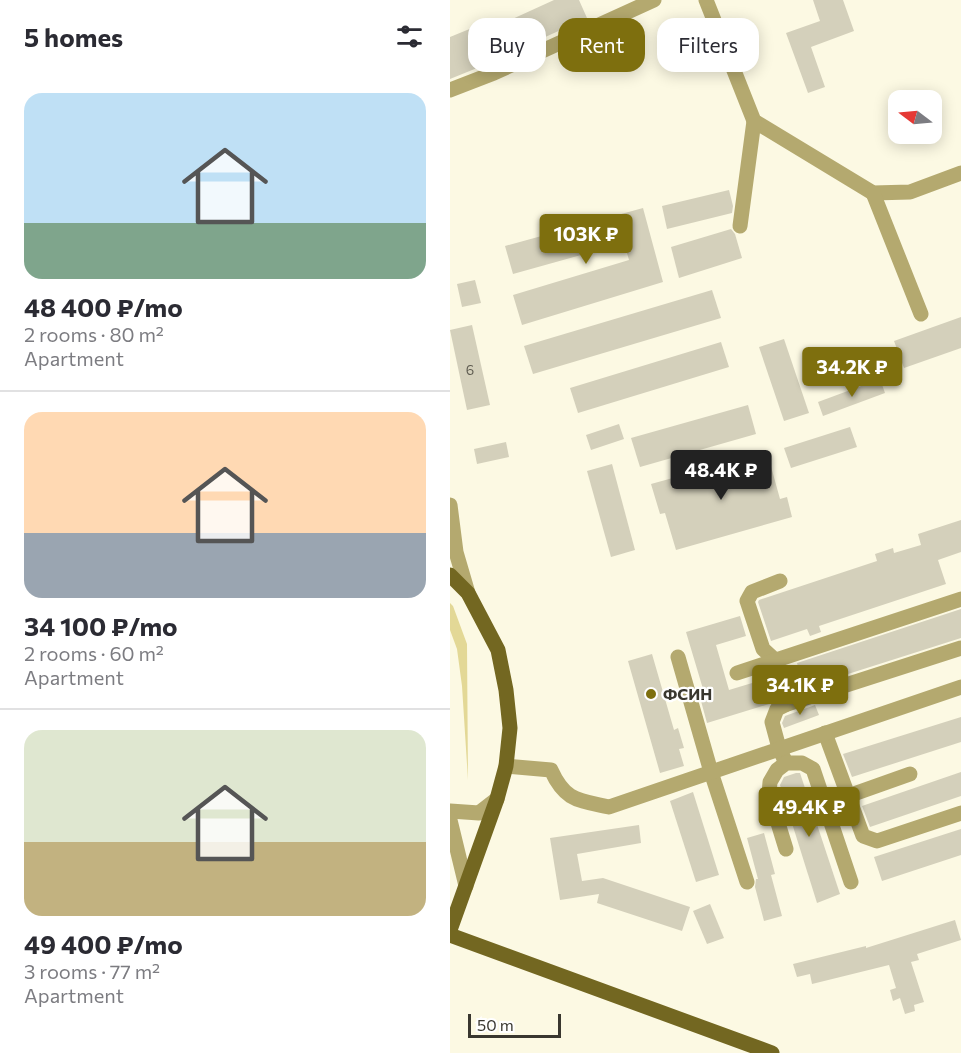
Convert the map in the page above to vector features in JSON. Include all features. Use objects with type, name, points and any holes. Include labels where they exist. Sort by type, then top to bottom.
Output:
[{"type":"main road","points":[[450,575],[468,593],[498,650],[506,690],[510,728],[506,766],[497,799],[450,930]]},
{"type":"main road","points":[[450,935],[772,1053]]},
{"type":"street","points":[[450,90],[494,73],[654,0]]},
{"type":"street","points":[[706,0],[754,121],[740,226]]},
{"type":"street","points":[[754,121],[873,193],[910,192],[961,173]]},
{"type":"street","points":[[873,193],[921,314]]},
{"type":"street","points":[[450,505],[456,552],[468,593]]},
{"type":"street","points":[[780,581],[752,592],[747,601],[763,649],[776,660],[787,704]]},
{"type":"street","points":[[737,673],[961,599]]},
{"type":"street","points":[[786,763],[772,722],[777,709],[961,648]]},
{"type":"street","points":[[678,657],[711,772],[747,882]]},
{"type":"street","points":[[506,766],[551,770],[558,786],[575,800],[609,807],[961,687]]},
{"type":"street","points":[[825,733],[863,836],[877,841],[961,813]]},
{"type":"street","points":[[786,849],[769,794],[770,782],[777,770],[786,763],[802,763],[813,769],[851,882]]},
{"type":"street","points":[[848,796],[910,774]]},
{"type":"street","points":[[450,811],[479,813],[497,799]]},
{"type":"street","points":[[450,820],[466,886]]},
{"type":"street","points":[[450,871],[466,886]]},
{"type":"shaded area","points":[[450,603],[467,644],[468,780],[462,686],[457,649],[450,630]]},
{"type":"building","points":[[554,0],[579,0],[587,18],[558,18],[558,31],[546,37],[546,18],[515,18]]},
{"type":"building","points":[[813,0],[843,0],[854,31],[811,47],[825,87],[808,93],[786,33],[820,21]]},
{"type":"building","points":[[468,30],[468,72],[450,79],[450,37]]},
{"type":"building","points":[[729,190],[733,206],[732,213],[667,229],[662,206]]},
{"type":"building","points":[[643,208],[663,282],[522,325],[513,295],[629,260],[624,243],[513,274],[505,246]]},
{"type":"building","points":[[731,229],[735,234],[742,258],[679,278],[671,247]]},
{"type":"building","points":[[475,280],[481,303],[462,307],[457,284]]},
{"type":"building","points":[[712,290],[721,318],[533,374],[524,346]]},
{"type":"building","points":[[961,317],[961,348],[904,368],[894,341]]},
{"type":"building","points":[[472,325],[490,405],[467,410],[450,330]]},
{"type":"building","points":[[784,339],[809,413],[784,421],[759,347]]},
{"type":"building","points":[[721,342],[729,367],[578,413],[570,388]]},
{"type":"building","points":[[880,379],[885,393],[823,416],[818,402]]},
{"type":"building","points":[[748,405],[756,434],[640,467],[631,438]]},
{"type":"building","points":[[619,424],[624,439],[591,450],[586,435]]},
{"type":"building","points":[[850,427],[857,447],[791,468],[784,448]]},
{"type":"building","points":[[506,442],[509,457],[477,464],[474,449]]},
{"type":"building","points":[[767,452],[780,499],[787,497],[792,517],[676,550],[665,513],[660,514],[651,484]]},
{"type":"building","points":[[612,464],[635,550],[611,557],[587,471]]},
{"type":"building","points":[[961,520],[961,552],[938,560],[946,584],[819,626],[821,632],[810,636],[807,629],[771,641],[759,600],[877,561],[875,554],[893,548],[894,553],[921,545],[918,534]]},
{"type":"building","points":[[961,609],[961,638],[804,688],[797,663]]},
{"type":"building","points":[[740,616],[746,636],[716,645],[729,690],[762,680],[769,704],[707,723],[701,701],[706,699],[686,632]]},
{"type":"building","name":"ФСИН","points":[[652,654],[674,730],[678,728],[684,748],[679,749],[684,766],[660,773],[628,661]]},
{"type":"building","points":[[815,705],[819,715],[784,728],[782,723],[785,716]]},
{"type":"building","points":[[961,717],[961,742],[852,777],[843,754]]},
{"type":"building","points":[[961,772],[961,796],[870,827],[862,806]]},
{"type":"building","points":[[800,773],[840,894],[817,903],[780,785],[784,777]]},
{"type":"building","points":[[693,792],[719,875],[696,882],[670,801]]},
{"type":"building","points":[[639,825],[641,843],[577,854],[582,881],[603,878],[690,907],[682,931],[597,903],[599,894],[560,900],[550,838]]},
{"type":"building","points":[[961,829],[961,855],[882,881],[874,857]]},
{"type":"building","points":[[764,833],[775,874],[771,875],[782,916],[764,921],[755,887],[756,879],[758,879],[747,838]]},
{"type":"building","points":[[710,904],[724,938],[707,944],[693,911]]},
{"type":"building","points":[[955,920],[961,940],[917,954],[919,960],[911,962],[924,1002],[914,1005],[915,1011],[905,1014],[900,998],[893,1001],[890,990],[896,988],[889,965],[812,984],[810,974],[797,977],[793,964],[866,946],[866,948]]},
{"type":"place","name":"ФСИН","points":[[651,694]]}]
